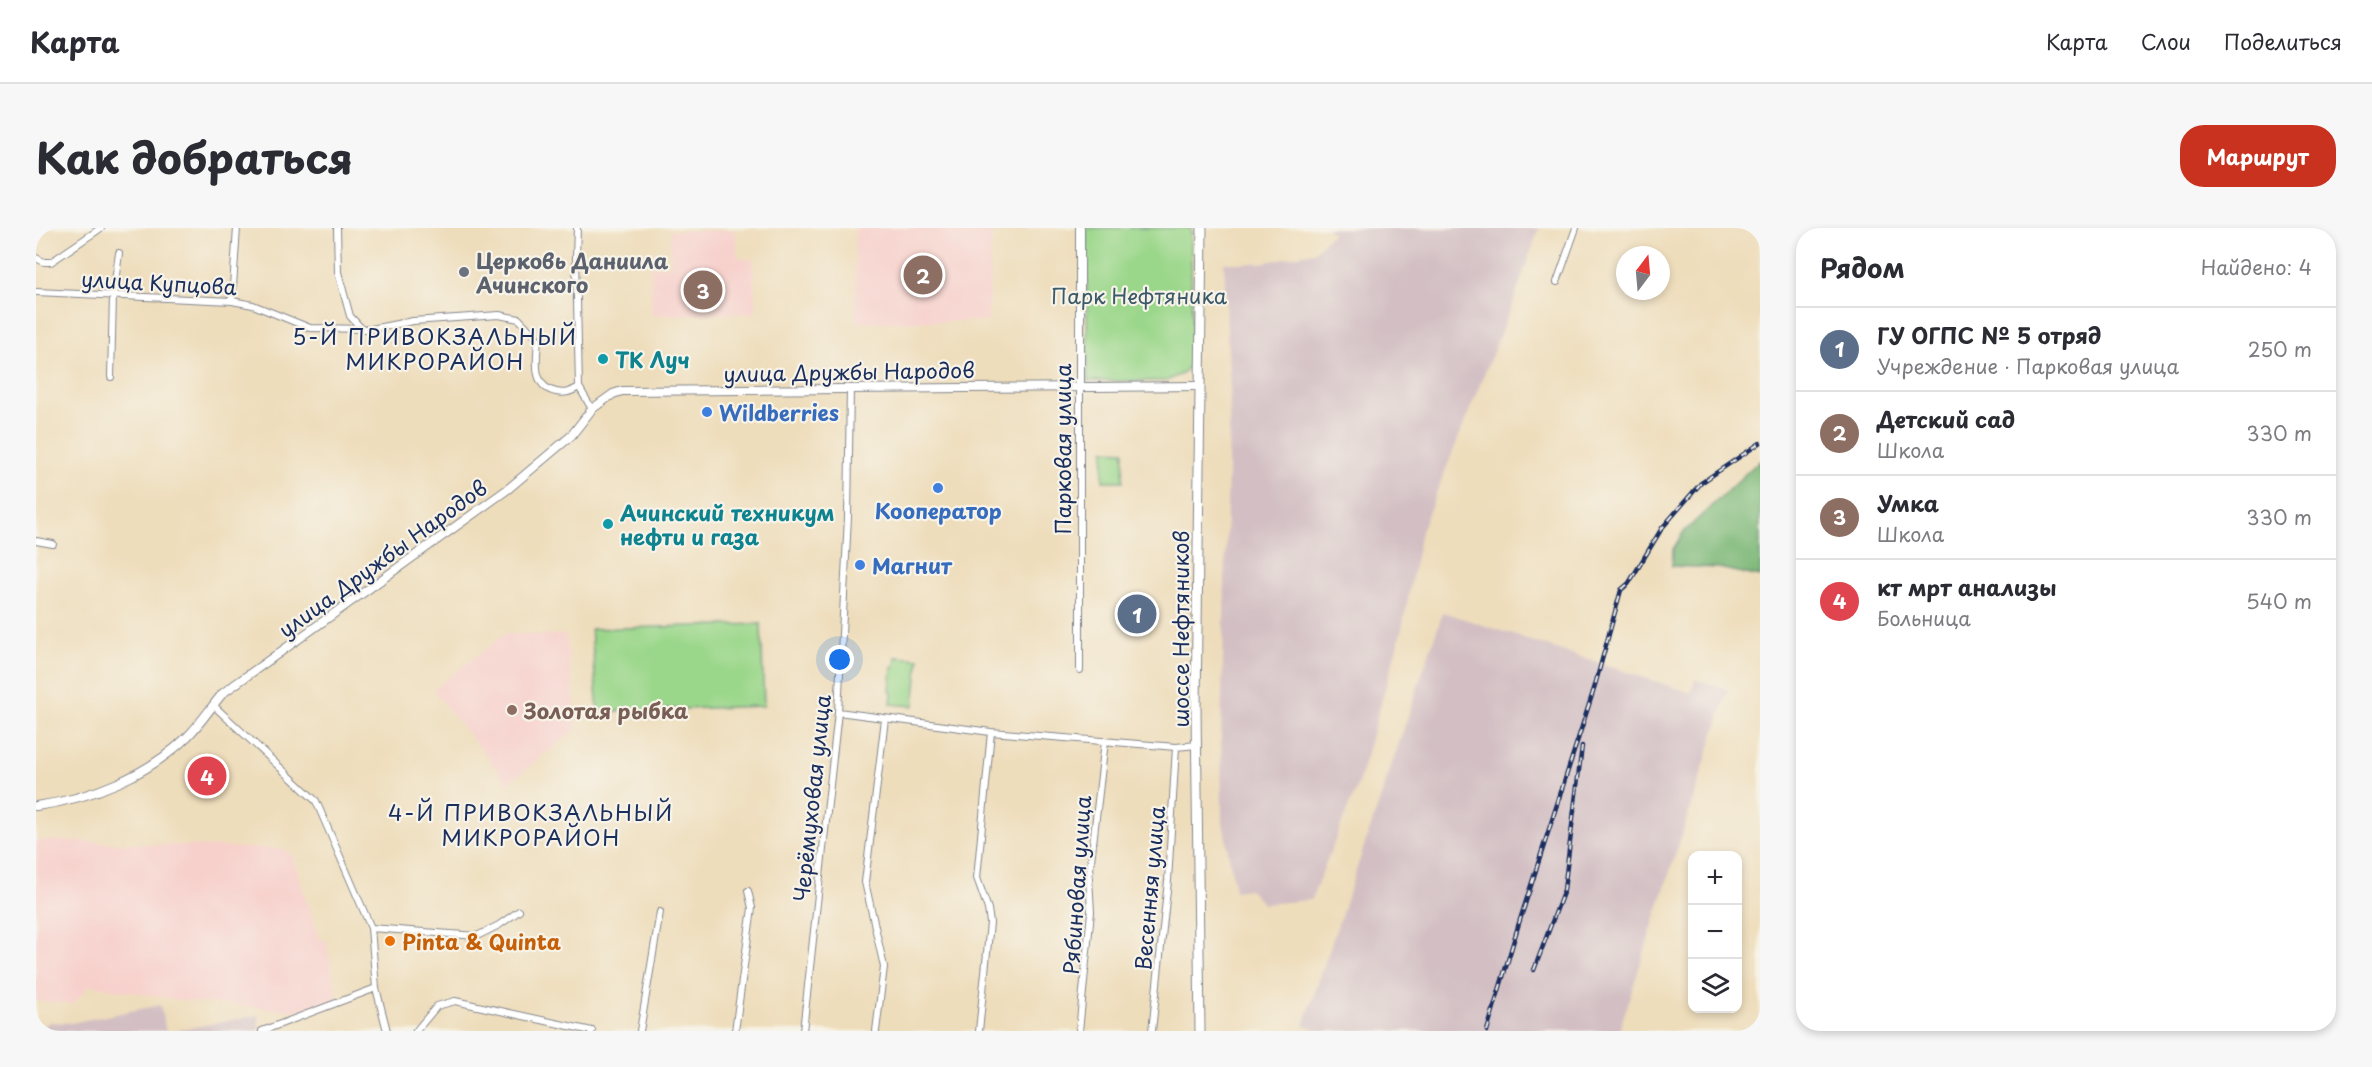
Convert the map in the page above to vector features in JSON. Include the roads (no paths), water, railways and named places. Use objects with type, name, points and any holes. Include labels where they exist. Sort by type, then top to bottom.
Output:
[{"type":"main road","name":"шоссе Нефтяников","points":[[1200,1031],[1197,745],[1202,228]]},
{"type":"street","points":[[36,258],[44,262],[58,259],[101,228]]},
{"type":"street","points":[[232,301],[237,228]]},
{"type":"street","points":[[337,228],[338,272],[350,316],[360,328]]},
{"type":"street","points":[[577,228],[579,387],[592,409]]},
{"type":"street","name":"Парковая улица","points":[[1080,228],[1080,670]]},
{"type":"street","points":[[1557,282],[1576,228]]},
{"type":"street","points":[[111,377],[113,296],[119,253]]},
{"type":"street","name":"улица Купцова","points":[[36,292],[232,301],[253,305],[310,328],[377,328],[413,321],[487,315],[519,319],[538,339],[537,375],[544,386],[550,391],[565,393],[579,387]]},
{"type":"street","name":"улица Дружбы Народов","points":[[36,806],[76,798],[133,775],[180,743],[223,693],[508,489],[571,435],[592,409],[613,394],[630,389],[1200,386]]},
{"type":"street","name":"Черёмуховая улица","points":[[803,1031],[838,712],[848,517],[850,388]]},
{"type":"street","points":[[36,541],[53,544]]},
{"type":"street","points":[[213,705],[316,801],[371,928],[376,988],[387,1031]]},
{"type":"street","points":[[838,712],[992,732],[1176,747],[1197,745]]},
{"type":"street","points":[[876,1031],[884,968],[865,882],[885,719]]},
{"type":"street","points":[[979,1031],[990,922],[977,878],[992,732]]},
{"type":"street","name":"Рябиновая улица","points":[[1080,1031],[1091,912],[1089,878],[1106,741]]},
{"type":"street","name":"Весенняя улица","points":[[1152,1031],[1168,881],[1176,747]]},
{"type":"street","points":[[735,1031],[752,908],[748,891]]},
{"type":"street","points":[[371,928],[477,936],[499,926],[519,912]]},
{"type":"street","points":[[640,1031],[660,912]]},
{"type":"street","points":[[262,1031],[376,988]]},
{"type":"street","points":[[416,1031],[442,1004],[455,1001],[592,1031]]},
{"type":"railway","points":[[1487,1031],[1594,689],[1621,590],[1629,583],[1662,528],[1701,483],[1760,443]]},
{"type":"railway","points":[[1534,970],[1564,890],[1582,746]]},
{"type":"place","name":"Церковь Даниила Ачинского","points":[[464,272]]},
{"type":"place","name":"Детский сад","points":[[923,275]]},
{"type":"place","name":"Умка","points":[[703,290]]},
{"type":"place","name":"ТК Луч","points":[[603,359]]},
{"type":"place","name":"Wildberries","points":[[707,412]]},
{"type":"place","name":"Кооператор","points":[[938,488]]},
{"type":"place","name":"Ачинский техникум нефти и газа","points":[[608,524]]},
{"type":"place","name":"Магнит","points":[[860,565]]},
{"type":"place","name":"ГУ ОГПС № 5 отряд","points":[[1137,614]]},
{"type":"place","name":"Золотая рыбка","points":[[512,710]]},
{"type":"place","name":"кт мрт анализы","points":[[207,776]]},
{"type":"place","name":"Pinta & Quinta","points":[[390,941]]},
{"type":"district","name":"5-Й ПРИВОКЗАЛЬНЫЙ МИКРОРАЙОН","points":[[435,348]]},
{"type":"district","name":"4-Й ПРИВОКЗАЛЬНЫЙ МИКРОРАЙОН","points":[[531,824]]},
{"type":"park label","name":"Парк Нефтяника","points":[[1139,295]]}]
